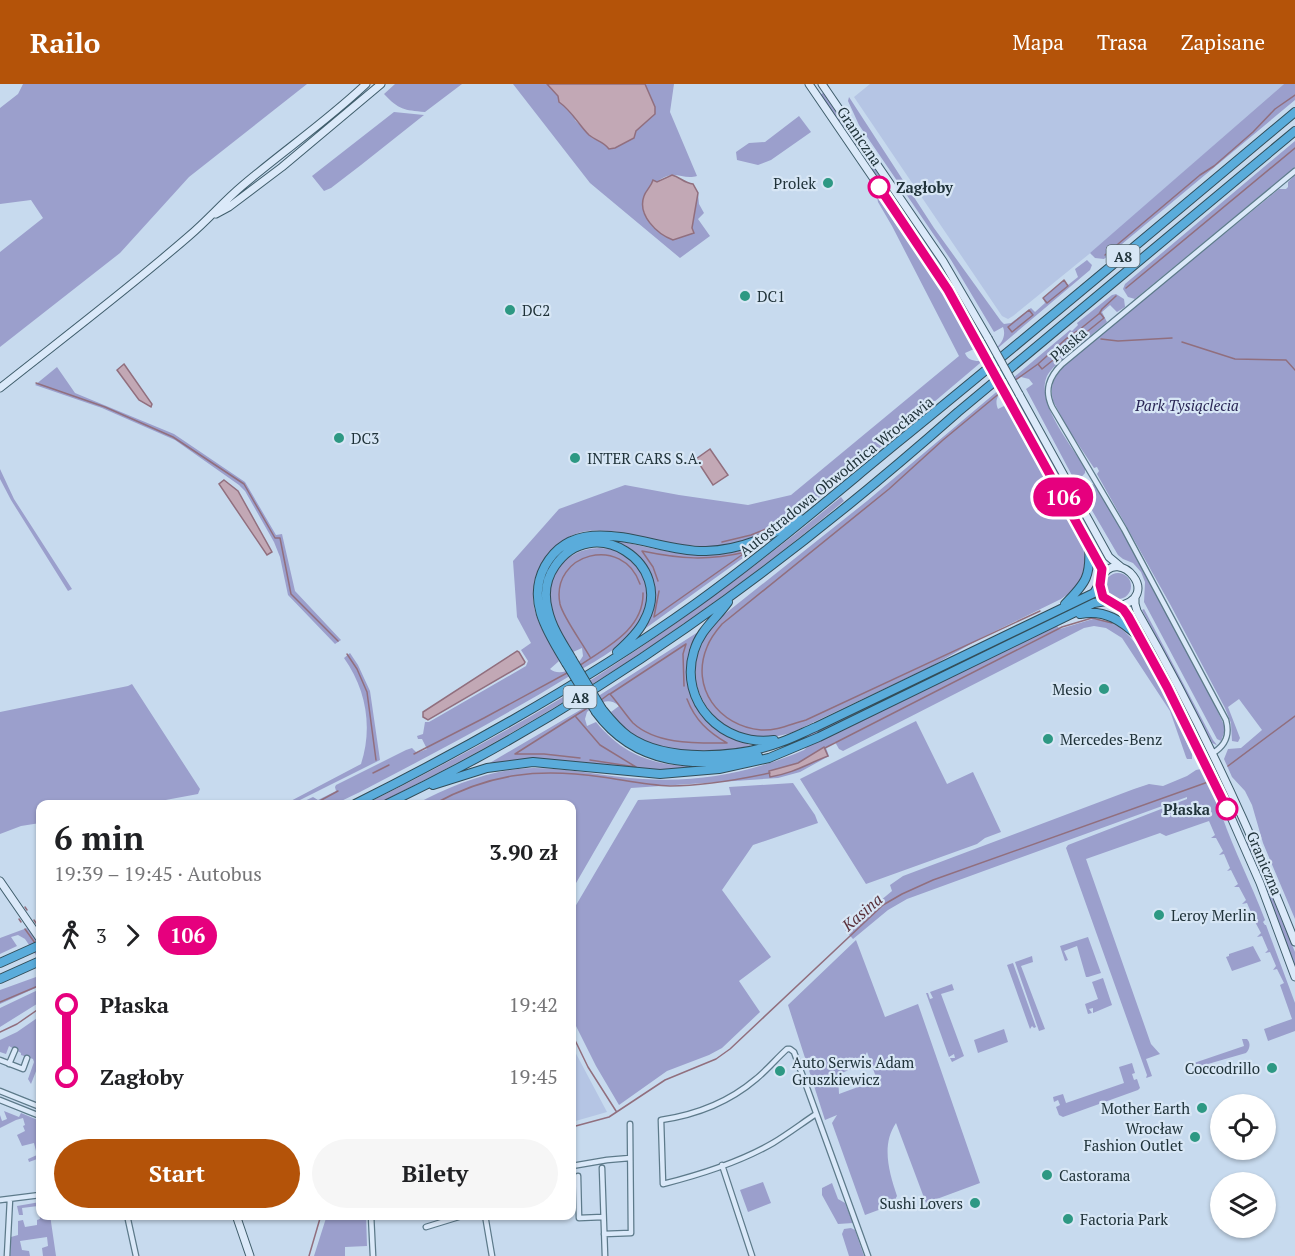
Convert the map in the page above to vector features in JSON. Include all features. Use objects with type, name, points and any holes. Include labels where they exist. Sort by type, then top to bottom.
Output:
[{"type":"highway","name":"Autostradowa Obwodnica Wrocławia","points":[[363,800],[479,740],[601,667],[694,605],[819,508],[1295,112]]},
{"type":"highway","name":"Autostradowa Obwodnica Wrocławia","points":[[396,800],[534,726],[617,674],[734,595],[803,543],[904,460],[958,412],[1295,131]]},
{"type":"highway","points":[[794,747],[723,761],[686,761],[664,759],[645,753],[623,741],[612,732],[543,621],[538,595],[541,576],[554,554],[567,544],[584,536],[618,536],[686,550],[734,549],[762,540],[819,508]]},
{"type":"highway","points":[[569,661],[549,616],[546,596],[548,581],[557,564],[572,550],[590,544],[610,544],[625,550],[639,563],[648,577],[651,599],[643,624],[601,667]]},
{"type":"highway","points":[[1060,609],[1085,583],[1089,574],[1089,546]]},
{"type":"highway","points":[[599,711],[630,738],[671,752],[699,754],[734,752],[775,744],[1094,593],[1101,581]]},
{"type":"highway","points":[[734,595],[704,630],[693,653],[692,684],[700,704],[716,725],[732,735],[747,740],[772,740],[800,734]]},
{"type":"highway","points":[[420,789],[477,771],[509,764],[547,762],[633,772],[678,773],[742,765],[794,747],[1100,601],[1106,601]]},
{"type":"highway","points":[[1065,618],[1088,612],[1106,614],[1139,637]]},
{"type":"highway","points":[[0,963],[36,947]]},
{"type":"highway","points":[[0,979],[36,963]]},
{"type":"main road","points":[[0,388],[154,266],[214,214],[222,203],[297,144],[366,84]]},
{"type":"main road","points":[[214,214],[229,207],[282,167],[381,84]]},
{"type":"main road","name":"Graniczna","points":[[809,84],[948,290],[1102,569],[1101,581]]},
{"type":"main road","name":"Graniczna","points":[[822,84],[943,261],[1109,557],[1121,567]]},
{"type":"main road","points":[[1121,567],[1129,570],[1135,576],[1137,583],[1135,597],[1130,602],[1118,606],[1106,601],[1101,593],[1101,581],[1109,570],[1121,567]]},
{"type":"main road","name":"Graniczna","points":[[1135,597],[1134,604],[1213,753],[1252,836],[1295,942]]},
{"type":"main road","name":"Graniczna","points":[[1118,606],[1128,616],[1167,687],[1225,804],[1260,883],[1295,977]]},
{"type":"main road","points":[[0,881],[36,933]]},
{"type":"main road","points":[[239,1220],[250,1256]]},
{"type":"street","name":"Płaska","points":[[1213,753],[1222,748],[1226,741],[1228,730],[1226,720],[1139,555],[1052,407],[1047,389],[1051,376],[1062,364],[1295,171]]},
{"type":"street","points":[[816,1114],[766,1147],[722,1165],[663,1184],[661,1120],[698,1112],[735,1095],[756,1079],[787,1049],[794,1052],[868,1256]]},
{"type":"street","points":[[9,1064],[15,1050]]},
{"type":"street","points":[[0,1069],[2,1061],[24,1069],[27,1058]]},
{"type":"street","points":[[0,1091],[36,1105]]},
{"type":"street","points":[[0,1100],[36,1114]]},
{"type":"street","points":[[607,1234],[631,1233],[630,1124]]},
{"type":"street","points":[[576,1165],[630,1158]]},
{"type":"street","points":[[722,1165],[752,1256]]},
{"type":"street","points":[[602,1168],[603,1217],[607,1234],[605,1256]]},
{"type":"street","points":[[578,1176],[579,1218],[603,1217]]},
{"type":"street","points":[[0,1200],[36,1196]]},
{"type":"street","points":[[8,1256],[10,1199]]},
{"type":"street","points":[[129,1220],[135,1256]]},
{"type":"street","points":[[371,1220],[373,1256]]},
{"type":"street","points":[[426,1227],[449,1220]]},
{"type":"street","points":[[486,1220],[492,1256]]},
{"type":"shaded area","points":[[547,84],[645,84],[655,107],[655,114],[636,131],[634,138],[609,149],[589,135],[568,109],[559,102],[558,96]]},
{"type":"shaded area","points":[[870,84],[1284,84],[1099,246],[1008,319],[1002,316],[854,97]]},
{"type":"shaded area","points":[[672,175],[693,184],[698,193],[692,228],[694,233],[673,240],[650,223],[643,210],[645,194],[653,180],[657,182]]},
{"type":"shaded area","points":[[124,364],[152,404],[151,407],[139,400],[117,370]]},
{"type":"shaded area","points":[[710,449],[728,475],[713,485],[696,459]]},
{"type":"shaded area","points":[[224,480],[238,491],[272,552],[267,555],[219,484]]},
{"type":"shaded area","points":[[517,651],[525,662],[524,664],[428,720],[423,717],[423,712]]},
{"type":"shaded area","points":[[824,747],[828,756],[793,771],[770,777],[769,771],[798,763]]},
{"type":"shaded area","points":[[576,1054],[607,1112],[576,1121]]},
{"type":"green space","points":[[23,84],[307,84],[189,177],[120,253],[0,347],[0,252],[43,218],[31,200],[0,204],[0,108],[18,94]]},
{"type":"green space","points":[[395,84],[462,84],[425,112],[402,108],[389,99],[384,94]]},
{"type":"green space","points":[[513,84],[547,84],[558,96],[559,102],[573,112],[575,120],[592,138],[605,143],[636,131],[655,114],[655,107],[645,84],[674,84],[670,112],[697,176],[673,175],[662,178],[651,189],[642,204],[644,214],[654,228],[692,228],[698,193],[699,204],[704,213],[698,219],[710,236],[680,258],[590,183]]},
{"type":"green space","points":[[1284,84],[1295,84],[1295,100],[1104,259],[1095,258],[1090,253]]},
{"type":"green space","points":[[823,93],[940,264],[984,337],[981,339],[931,257],[820,95]]},
{"type":"green space","points":[[849,97],[934,228],[1004,324],[1011,323],[1031,308],[1035,312],[1045,303],[1043,298],[1064,280],[1068,285],[1078,277],[1075,269],[1087,260],[1092,265],[1090,270],[882,446],[804,510],[776,529],[742,543],[716,547],[683,545],[601,530],[582,532],[560,542],[544,560],[534,582],[534,607],[538,621],[559,661],[550,669],[564,672],[577,664],[583,656],[582,648],[573,652],[558,626],[554,617],[550,592],[556,572],[569,558],[586,550],[605,548],[623,553],[638,566],[646,586],[646,603],[641,619],[628,637],[604,656],[517,707],[360,792],[343,800],[318,800],[336,791],[336,785],[406,750],[412,748],[417,753],[427,749],[422,739],[418,739],[417,736],[423,734],[425,722],[429,722],[526,666],[528,661],[521,650],[531,643],[517,617],[513,561],[559,509],[625,485],[748,505],[791,495],[959,356],[877,197],[941,289],[974,346],[974,349],[965,353],[967,357],[979,361],[1001,343],[1003,327],[994,332],[951,260],[859,125],[848,101]]},
{"type":"green space","points":[[394,112],[424,115],[331,188],[324,191],[312,176]]},
{"type":"green space","points":[[799,116],[811,132],[771,160],[758,165],[737,160],[736,152],[749,143],[765,142]]},
{"type":"green space","points":[[1295,141],[1295,167],[1135,299],[1128,297],[1123,289],[1125,284]]},
{"type":"green space","name":"Park Tysiąclecia","points":[[1295,175],[1295,919],[1263,843],[1252,805],[1245,791],[1232,777],[1224,759],[1228,749],[1241,748],[1262,730],[1239,699],[1228,707],[1240,738],[1238,742],[1232,741],[1231,723],[1225,708],[1097,474],[1099,471],[1097,467],[1094,468],[1068,429],[1053,401],[1052,387],[1057,375],[1075,356],[1279,189],[1286,189],[1288,182]]},
{"type":"green space","points":[[1116,294],[1124,299],[1125,307],[1117,312],[1110,305],[1102,312],[1107,322],[1076,348],[1068,343],[1063,347],[1067,356],[1047,376],[1046,398],[1057,424],[1085,468],[1085,473],[1077,482],[1080,487],[1093,484],[1097,487],[1210,695],[1224,725],[1221,741],[1217,739],[1144,602],[1145,582],[1141,572],[1133,563],[1118,555],[1076,483],[1026,389],[1033,384],[1029,379],[1021,377],[999,394],[998,409],[1006,405],[1080,539],[1085,566],[1084,573],[1076,587],[1061,599],[983,637],[932,666],[791,733],[754,737],[725,725],[713,715],[698,689],[695,674],[696,659],[703,639],[721,617],[867,501],[1070,330],[1072,331],[1078,325],[1077,323]]},
{"type":"green space","points":[[57,367],[75,393],[174,434],[245,482],[276,535],[282,534],[295,591],[341,640],[335,644],[288,595],[280,557],[274,542],[245,491],[239,485],[175,440],[102,408],[35,385]]},
{"type":"green space","points":[[1018,399],[1104,558],[1101,559],[1015,401]]},
{"type":"green space","points":[[0,469],[14,499],[72,589],[68,591],[11,500],[0,479]]},
{"type":"green space","points":[[841,497],[844,501],[747,578],[633,658],[550,710],[465,759],[385,800],[374,800],[482,744],[594,678],[658,636],[781,545]]},
{"type":"green space","points":[[586,540],[622,540],[660,550],[699,555],[724,554],[761,545],[646,628],[653,609],[654,590],[650,572],[645,563],[623,545],[576,546],[545,581],[554,638],[541,598],[542,584],[554,559],[577,543]]},
{"type":"green space","points":[[1118,573],[1127,577],[1131,586],[1127,595],[1118,599],[1109,595],[1105,586],[1109,577]]},
{"type":"green space","points":[[1089,599],[1091,601],[815,735],[759,753],[665,757],[611,724],[666,754],[768,748]]},
{"type":"green space","points":[[1144,609],[1217,745],[1212,743],[1142,610]]},
{"type":"green space","points":[[1135,614],[1207,749],[1206,753],[1132,616]]},
{"type":"green space","points":[[1093,619],[1119,627],[1130,637],[1151,667],[1170,704],[1192,754],[1192,759],[1186,757],[1170,711],[1122,638],[1106,628],[1094,626],[1084,628],[843,751],[835,742],[826,748],[829,756],[800,772],[778,778],[631,788],[576,883],[576,800],[424,800],[473,779],[518,769],[548,768],[664,780],[705,777],[745,770],[804,750],[808,746],[1057,626],[1060,629]]},
{"type":"green space","points":[[698,632],[689,658],[688,672],[692,698],[698,710],[718,731],[751,746],[686,751],[654,744],[639,738],[623,727],[611,712],[619,706],[607,701],[587,712],[585,719],[587,726],[596,722],[619,744],[643,758],[671,765],[703,767],[670,771],[651,770],[538,758],[488,764],[587,706],[586,704]]},
{"type":"green space","points":[[350,653],[370,691],[380,760],[300,800],[293,800],[361,764],[365,750],[367,722],[365,709],[358,682],[344,658]]},
{"type":"green space","points":[[132,684],[200,789],[198,794],[166,800],[36,800],[36,824],[21,826],[0,834],[0,712]]},
{"type":"green space","points":[[916,721],[947,784],[973,772],[1001,832],[977,844],[866,884],[800,779]]},
{"type":"green space","points":[[1201,769],[1211,785],[1265,920],[1263,922],[1295,1003],[1295,1031],[1268,1041],[1264,1029],[1292,1019],[1280,985],[1284,983],[1277,969],[1273,970],[1276,966],[1270,952],[1265,953],[1268,950],[1262,936],[1257,937],[1261,933],[1254,920],[1250,920],[1253,917],[1247,903],[1242,904],[1246,900],[1239,887],[1234,887],[1238,884],[1231,870],[1227,871],[1230,868],[1224,854],[1219,855],[1223,851],[1216,838],[1211,838],[1215,835],[1209,821],[1166,836],[1160,833],[1086,859],[1151,1044],[1160,1054],[1146,1059],[1152,1076],[1146,1078],[1147,1075],[1066,848],[1068,845],[1187,799],[1187,797],[907,899],[888,910],[853,939],[845,930],[892,891],[890,885],[903,876],[1134,789],[1149,784],[1163,786]]},
{"type":"green space","points":[[793,783],[818,823],[753,845],[722,890],[771,957],[739,981],[760,1012],[722,1048],[667,1071],[619,1105],[576,1026],[576,905],[638,800],[731,795],[729,787]]},
{"type":"green space","points":[[1249,840],[1295,952],[1295,965],[1246,841]]},
{"type":"green space","points":[[27,928],[36,939],[36,955],[25,939],[18,935],[11,937],[17,946],[0,954],[0,938]]},
{"type":"green space","points":[[1088,937],[1101,973],[1086,977],[1077,946],[1064,951],[1068,960],[1065,961],[1060,946]]},
{"type":"green space","points":[[856,940],[885,1017],[918,1004],[980,1183],[926,1203],[896,1123],[889,1140],[888,1159],[897,1196],[892,1205],[865,1215],[832,1123],[837,1115],[825,1120],[788,1005]],"holes":[[[867,1052],[877,1080],[839,1094],[838,1075],[861,1064]]]},
{"type":"green space","points":[[1253,946],[1261,961],[1232,971],[1226,957]]},
{"type":"green space","points":[[1032,956],[1033,962],[1021,966],[1045,1029],[1039,1031],[1015,962]]},
{"type":"green space","points":[[1013,963],[1036,1027],[1034,1028],[1032,1026],[1030,1029],[1007,965]]},
{"type":"green space","points":[[36,977],[36,988],[0,1004],[0,990]]},
{"type":"green space","points":[[1103,978],[1112,1005],[1093,1013],[1093,1008],[1089,1009],[1092,1013],[1088,1014],[1085,1004],[1098,999],[1092,982]]},
{"type":"green space","points":[[952,984],[954,990],[941,994],[964,1056],[952,1062],[950,1058],[955,1058],[954,1054],[949,1057],[926,993],[930,999],[933,998],[930,992]]},
{"type":"green space","points":[[36,991],[36,1004],[0,1027],[0,1008]]},
{"type":"green space","points":[[36,1019],[36,1071],[31,1084],[28,1079],[33,1059],[21,1055],[9,1046],[6,1054],[0,1052],[0,1040]]},
{"type":"green space","points":[[1004,1029],[1008,1042],[978,1053],[974,1040]]},
{"type":"green space","points":[[1242,1039],[1247,1039],[1249,1042],[1246,1053],[1201,1066],[1194,1063],[1244,1046]]},
{"type":"green space","points":[[1132,1063],[1135,1073],[1132,1074],[1134,1080],[1137,1079],[1140,1088],[1138,1090],[1063,1117],[1059,1115],[1056,1107],[1060,1105],[1058,1100],[1054,1102],[1053,1097],[1063,1094],[1066,1103],[1124,1083],[1119,1067]]},
{"type":"green space","points":[[4,1111],[19,1117],[21,1113],[36,1119],[36,1151],[34,1143],[22,1146],[17,1135],[25,1131],[23,1118],[0,1128],[0,1115],[2,1121],[7,1119]]},
{"type":"green space","points":[[36,1155],[36,1159],[29,1162],[28,1159]]},
{"type":"green space","points":[[763,1182],[771,1203],[748,1212],[740,1190]]},
{"type":"green space","points":[[832,1183],[838,1199],[845,1203],[853,1223],[838,1224],[822,1195],[822,1188]]},
{"type":"green space","points":[[36,1203],[36,1206],[22,1208],[23,1215],[19,1215],[17,1206]]},
{"type":"green space","points":[[23,1220],[25,1227],[37,1225],[37,1220],[51,1220],[56,1256],[43,1256],[42,1248],[48,1246],[47,1237],[20,1241],[22,1250],[29,1251],[30,1256],[10,1256],[11,1237],[18,1235],[18,1221]]},
{"type":"green space","points":[[325,1220],[366,1220],[367,1246],[345,1247],[345,1256],[314,1256]]},
{"type":"green space","points":[[844,1229],[855,1230],[864,1256],[849,1256],[842,1234]]},
{"type":"waterway","points":[[1105,255],[1200,175],[1214,166],[1275,109],[1295,95]]},
{"type":"waterway","points":[[1126,288],[1295,148]]},
{"type":"waterway","points":[[1064,280],[1068,286],[1047,303],[1043,298],[1064,280]]},
{"type":"waterway","points":[[1099,314],[1116,296]]},
{"type":"waterway","points":[[1029,310],[1033,315],[1012,332],[1008,327],[1029,310]]},
{"type":"waterway","points":[[1100,313],[1104,318],[1083,335],[1079,330],[1100,313]]},
{"type":"waterway","points":[[1077,331],[1067,338],[1081,339]]},
{"type":"waterway","points":[[1059,347],[1063,352],[1042,369],[1038,364],[1067,338]]},
{"type":"waterway","points":[[1101,339],[1118,341],[1172,338]]},
{"type":"waterway","points":[[1182,342],[1235,359],[1286,360],[1295,370]]},
{"type":"waterway","points":[[1014,381],[1038,364]]},
{"type":"waterway","points":[[36,383],[105,407],[173,437],[244,484],[275,538],[280,538],[291,594],[338,641]]},
{"type":"waterway","points":[[1001,392],[889,489],[722,624],[707,647],[702,677],[712,702],[732,721],[761,730],[778,728],[806,720],[1040,611]]},
{"type":"waterway","points":[[722,542],[766,529]]},
{"type":"waterway","points":[[658,581],[653,567],[642,551],[694,558],[719,557],[746,552],[654,617],[659,591]]},
{"type":"waterway","points":[[590,657],[560,604],[560,586],[566,572],[576,562],[590,556],[605,555],[619,559],[631,568],[640,584]]},
{"type":"waterway","points":[[579,666],[611,645],[630,628],[642,606],[643,593]]},
{"type":"waterway","points":[[825,748],[1062,627],[1092,618],[1112,623]]},
{"type":"waterway","points":[[684,686],[683,654],[686,644],[610,694],[633,723],[654,735],[678,741],[727,743],[703,725],[687,699]]},
{"type":"waterway","points":[[347,654],[357,669],[367,692],[376,760]]},
{"type":"waterway","points":[[414,754],[567,673]]},
{"type":"waterway","points":[[601,700],[609,694]]},
{"type":"waterway","points":[[580,758],[515,754],[589,707]]},
{"type":"waterway","name":"Kasina","points":[[1228,766],[1295,716]]},
{"type":"waterway","points":[[576,717],[600,745],[636,767],[590,760]]},
{"type":"waterway","points":[[373,773],[389,765]]},
{"type":"waterway","points":[[442,800],[475,785],[495,779],[536,773],[579,774],[670,786],[720,782],[770,773]]},
{"type":"waterway","name":"Kasina","points":[[576,1126],[609,1117],[665,1080],[716,1059],[730,1049],[883,905],[902,894],[933,880],[1208,782]]},
{"type":"waterway","points":[[321,800],[338,791]]},
{"type":"waterway","points":[[25,929],[35,943]]},
{"type":"waterway","points":[[0,1002],[36,987]]},
{"type":"waterway","points":[[0,1032],[36,1011]]},
{"type":"waterway","points":[[576,1042],[588,1067],[616,1111]]},
{"type":"waterway","name":"Kasina","points":[[309,1256],[320,1220]]},
{"type":"bus line","name":"106","points":[[879,187],[948,290],[980,345],[1102,569],[1100,585],[1103,597],[1106,601],[1123,609],[1128,616],[1204,758],[1227,809]]},
{"type":"place","name":"Prolek","points":[[828,183]]},
{"type":"place","name":"Zagłoby","points":[[879,187]]},
{"type":"place","name":"DC1","points":[[745,296]]},
{"type":"place","name":"DC2","points":[[510,310]]},
{"type":"place","name":"DC3","points":[[339,438]]},
{"type":"place","name":"INTER CARS S.A.","points":[[575,458]]},
{"type":"place","name":"Mesio","points":[[1104,689]]},
{"type":"place","name":"Mercedes-Benz","points":[[1048,739]]},
{"type":"place","name":"Płaska","points":[[1227,809]]},
{"type":"place","name":"Leroy Merlin","points":[[1159,915]]},
{"type":"place","name":"Coccodrillo","points":[[1272,1068]]},
{"type":"place","name":"Auto Serwis Adam Gruszkiewicz","points":[[780,1071]]},
{"type":"place","name":"Mother Earth","points":[[1202,1108]]},
{"type":"place","name":"Wrocław Fashion Outlet","points":[[1195,1137]]},
{"type":"place","name":"Castorama","points":[[1047,1175]]},
{"type":"place","name":"Sushi Lovers","points":[[975,1203]]},
{"type":"place","name":"Factoria Park","points":[[1068,1219]]}]
